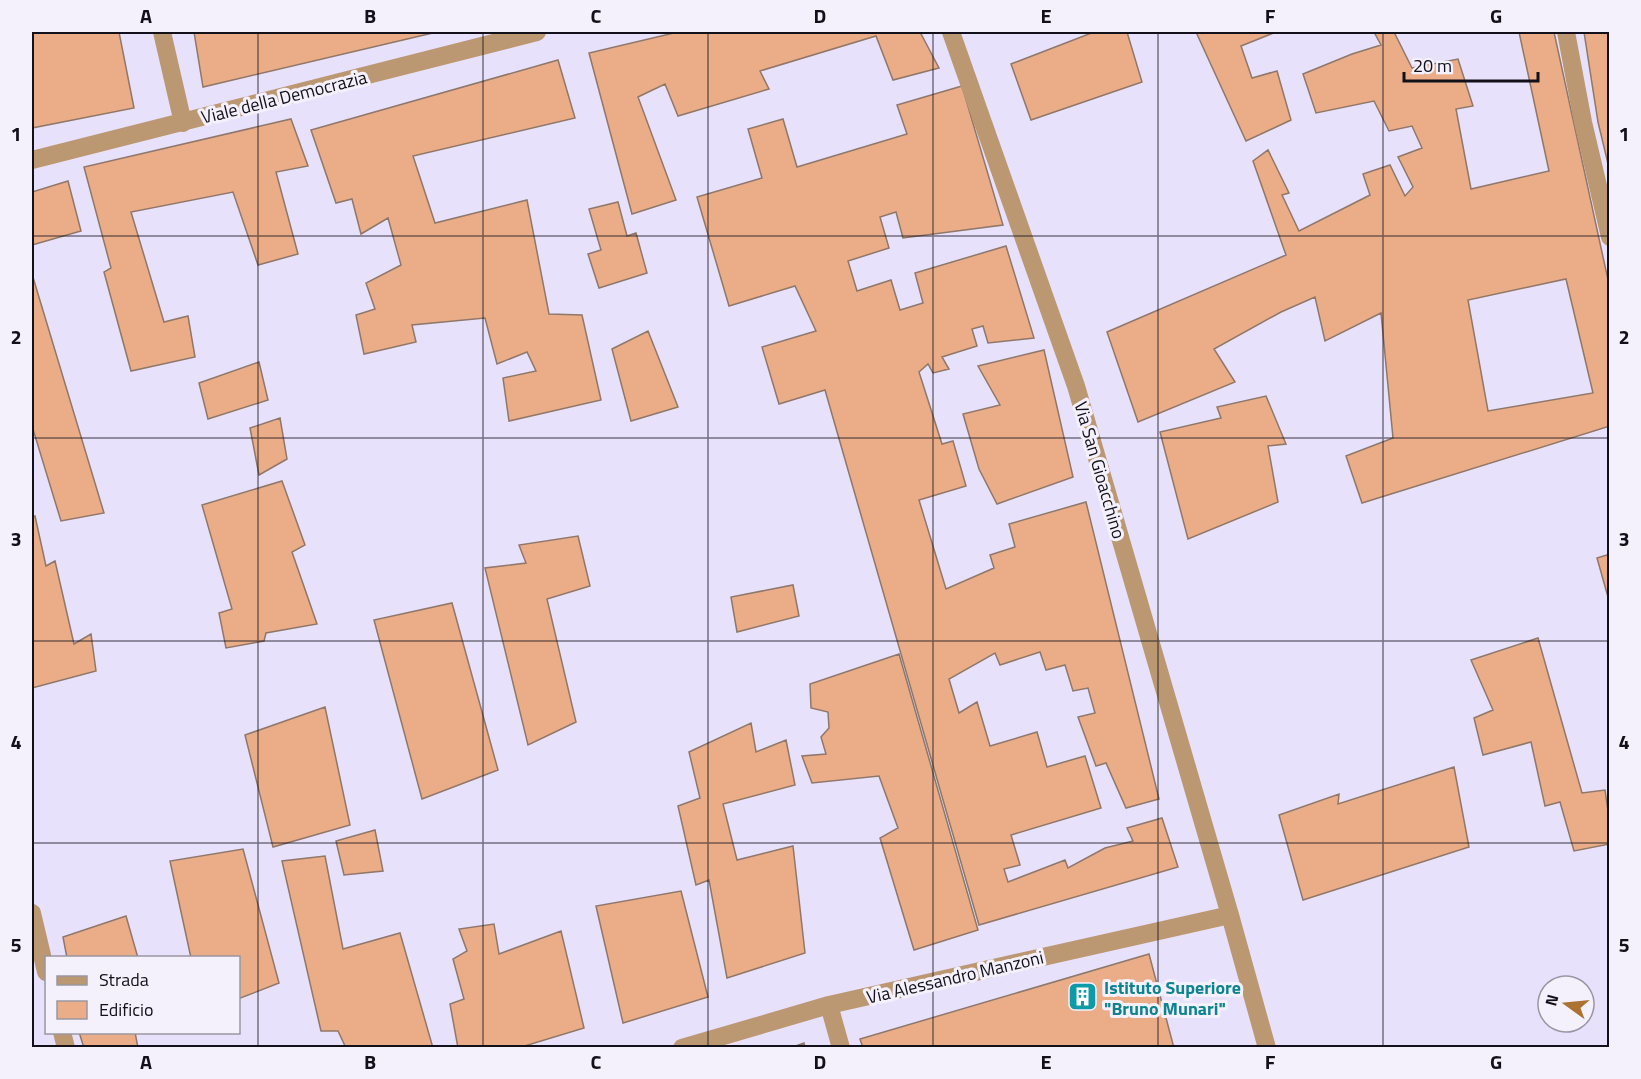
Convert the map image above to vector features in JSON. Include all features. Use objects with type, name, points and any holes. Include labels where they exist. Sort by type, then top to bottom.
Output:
[{"type":"street","points":[[162,32],[183,123]]},
{"type":"street","name":"Viale della Democrazia","points":[[32,160],[537,32]]},
{"type":"street","name":"Via San Gioacchino","points":[[951,32],[1076,386],[1267,1047]]},
{"type":"street","points":[[1566,32],[1583,122],[1610,237]]},
{"type":"street","points":[[32,913],[45,968]]},
{"type":"street","name":"Via Alessandro Manzoni","points":[[682,1047],[829,1005],[1230,915]]},
{"type":"street","points":[[829,1005],[841,1047]]},
{"type":"building","points":[[32,32],[119,32],[134,108],[32,128]]},
{"type":"building","points":[[194,32],[437,32],[203,87]]},
{"type":"building","points":[[678,32],[920,32],[939,68],[893,80],[876,36],[760,71],[769,89],[678,116],[665,84],[638,97],[676,200],[632,214],[589,53]]},
{"type":"building","points":[[1094,32],[1127,32],[1142,82],[1031,120],[1011,64]]},
{"type":"building","points":[[1196,32],[1276,32],[1241,46],[1252,78],[1277,71],[1291,120],[1246,141]]},
{"type":"building","points":[[1374,32],[1394,32],[1412,68],[1458,59],[1473,106],[1456,109],[1471,189],[1549,171],[1519,32],[1554,32],[1610,289],[1610,426],[1362,503],[1346,456],[1393,438],[1381,313],[1325,341],[1315,297],[1281,312],[1214,349],[1235,382],[1138,422],[1107,332],[1286,255],[1253,161],[1268,150],[1289,193],[1282,195],[1299,231],[1370,195],[1363,174],[1390,165],[1405,196],[1413,187],[1398,157],[1422,148],[1412,126],[1389,131],[1374,101],[1316,113],[1303,74],[1381,45]],"holes":[[[1566,279],[1593,393],[1488,411],[1468,300]]]},
{"type":"building","points":[[1584,32],[1610,32],[1610,172],[1598,122]]},
{"type":"building","points":[[558,60],[575,118],[413,156],[435,223],[527,200],[549,314],[582,315],[601,400],[509,421],[503,378],[536,371],[527,352],[497,364],[485,318],[412,325],[416,342],[364,354],[356,315],[375,309],[366,283],[401,265],[388,218],[361,234],[352,199],[336,203],[311,130]]},
{"type":"building","points":[[962,86],[1003,225],[903,238],[896,212],[880,217],[889,248],[848,261],[857,291],[891,280],[900,310],[923,303],[915,273],[1006,246],[1034,338],[988,343],[983,326],[972,329],[977,346],[942,357],[949,369],[933,373],[928,364],[919,372],[942,444],[953,441],[966,486],[919,500],[946,589],[994,568],[990,555],[1015,547],[1009,524],[1086,502],[1159,799],[1126,808],[1106,763],[1096,766],[1078,717],[1095,713],[1088,688],[1073,691],[1065,665],[1046,670],[1040,652],[1000,665],[995,653],[949,679],[959,713],[977,702],[990,746],[1037,732],[1047,767],[1085,756],[1101,808],[1011,835],[1020,865],[1004,869],[1008,882],[1065,860],[1068,868],[1105,848],[1133,841],[1127,828],[1162,818],[1178,867],[979,925],[825,390],[779,404],[762,347],[816,331],[795,286],[729,306],[697,197],[762,178],[748,129],[783,119],[797,167],[907,134],[897,105]]},
{"type":"building","points":[[291,119],[308,166],[276,172],[298,254],[258,265],[233,192],[131,212],[164,322],[188,316],[195,357],[131,371],[104,272],[111,268],[84,167]]},
{"type":"building","points":[[68,181],[81,231],[32,245],[32,192]]},
{"type":"building","points":[[618,202],[627,236],[636,233],[647,273],[599,288],[588,254],[601,250],[589,209]]},
{"type":"building","points":[[32,274],[104,513],[61,521],[32,426]]},
{"type":"building","points":[[648,331],[678,407],[631,421],[612,349]]},
{"type":"building","points":[[1044,350],[1073,477],[997,504],[979,469],[963,414],[1000,405],[978,366]]},
{"type":"building","points":[[259,362],[268,400],[208,419],[199,383]]},
{"type":"building","points":[[1266,396],[1286,444],[1268,446],[1278,502],[1188,539],[1160,432],[1221,418],[1217,407]]},
{"type":"building","points":[[280,418],[287,459],[259,475],[250,428]]},
{"type":"building","points":[[282,481],[305,545],[292,552],[317,624],[266,633],[264,641],[226,648],[219,613],[232,609],[202,505]]},
{"type":"building","points":[[35,516],[46,566],[55,561],[74,644],[91,634],[96,671],[32,688],[32,517]]},
{"type":"building","points":[[578,536],[590,586],[547,599],[576,722],[528,745],[485,568],[526,563],[519,545]]},
{"type":"building","points":[[1610,554],[1610,604],[1597,558]]},
{"type":"building","points":[[793,585],[799,616],[737,632],[731,597]]},
{"type":"building","points":[[452,603],[498,770],[422,799],[374,620]]},
{"type":"building","points":[[1538,638],[1582,793],[1605,790],[1610,844],[1574,851],[1560,802],[1545,806],[1531,742],[1483,755],[1474,718],[1493,710],[1471,660]]},
{"type":"building","points":[[899,654],[978,930],[914,950],[880,838],[898,828],[879,776],[812,783],[802,756],[826,754],[821,737],[829,728],[828,712],[811,708],[810,684]]},
{"type":"building","points":[[325,707],[350,825],[273,847],[245,735]]},
{"type":"building","points":[[751,723],[756,752],[786,740],[795,785],[723,804],[737,860],[793,846],[805,953],[727,978],[709,880],[696,885],[678,806],[700,798],[689,752]]},
{"type":"building","points":[[1454,767],[1469,847],[1303,900],[1279,815],[1339,794],[1338,804]]},
{"type":"building","points":[[375,830],[383,871],[344,875],[336,841]]},
{"type":"building","points":[[243,849],[279,983],[240,998],[240,956],[191,956],[170,861]]},
{"type":"building","points":[[325,856],[343,949],[400,933],[433,1048],[346,1048],[338,1031],[321,1031],[282,861]]},
{"type":"building","points":[[681,891],[708,997],[623,1023],[596,906]]},
{"type":"building","points":[[126,916],[137,956],[67,956],[63,937]]},
{"type":"building","points":[[494,924],[499,954],[561,931],[584,1028],[518,1048],[458,1048],[450,1004],[464,999],[453,959],[467,951],[459,929]]},
{"type":"building","name":"Istituto Superiore \"Bruno Munari\"","points":[[1149,954],[1174,1048],[863,1048],[860,1039]]},
{"type":"building","points":[[80,1034],[135,1034],[138,1048],[84,1048]]},
{"type":"building","points":[[804,1043],[805,1048],[790,1048]]},
{"type":"place","name":"Istituto Superiore \"Bruno Munari\"","points":[[1083,997]]}]
